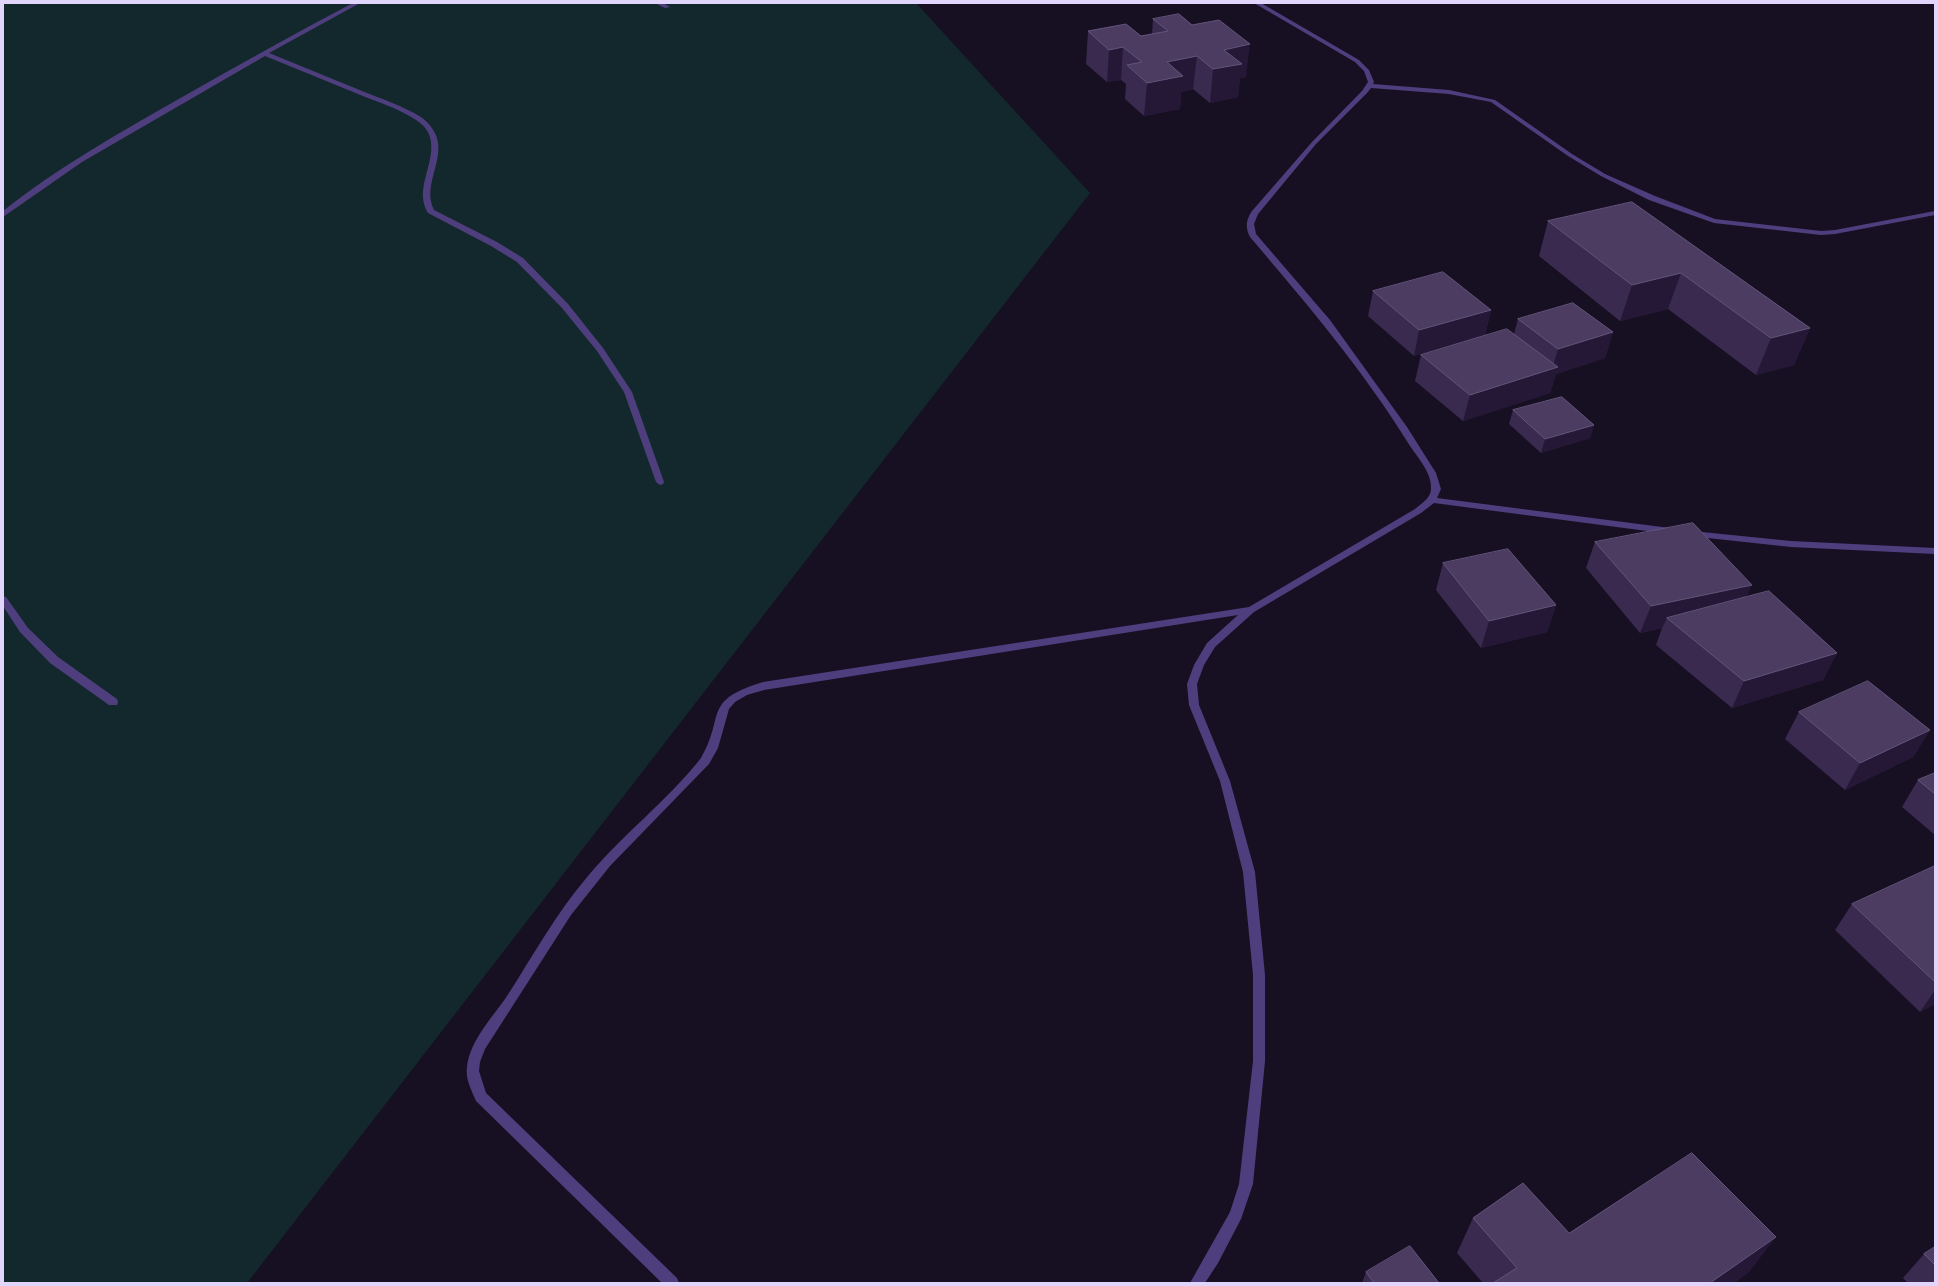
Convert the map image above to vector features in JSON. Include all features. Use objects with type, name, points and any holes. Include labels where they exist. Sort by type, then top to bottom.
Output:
[{"type":"street","points":[[3,215],[49,179],[87,155],[238,67],[265,54],[293,37],[357,3]]},
{"type":"street","points":[[658,3],[667,7]]},
{"type":"street","points":[[1197,1283],[1213,1258],[1236,1214],[1246,1184],[1259,1061],[1259,975],[1249,872],[1225,781],[1194,705],[1192,684],[1199,665],[1211,645],[1251,610],[1418,511],[1432,500],[1436,489],[1432,473],[1403,427],[1327,322],[1253,235],[1250,220],[1255,213],[1314,143],[1364,92],[1371,82],[1370,74],[1366,68],[1357,61],[1257,3]]},
{"type":"street","points":[[265,54],[394,106],[413,115],[430,128],[434,135],[435,152],[425,194],[431,211],[494,244],[520,260],[565,306],[600,350],[628,392],[660,482]]},
{"type":"street","points":[[1368,86],[1460,94],[1482,97],[1493,101],[1570,155],[1603,175],[1652,198],[1714,221],[1755,227],[1828,232],[1935,213]]},
{"type":"street","points":[[1432,500],[1729,538],[1798,544],[1935,551]]},
{"type":"street","points":[[3,599],[24,630],[54,660],[113,702]]},
{"type":"street","points":[[672,1283],[481,1097],[473,1078],[473,1064],[483,1044],[532,965],[580,893],[605,864],[705,760],[712,747],[721,710],[730,698],[745,690],[763,686],[1251,610]]},
{"type":"green space","points":[[3,3],[916,3],[1090,193],[247,1283],[3,1283]]},
{"type":"building","points":[[1179,14],[1192,25],[1219,20],[1250,44],[1224,50],[1242,64],[1213,69],[1197,56],[1167,62],[1183,76],[1147,83],[1127,65],[1142,62],[1123,47],[1109,50],[1088,31],[1126,24],[1141,36],[1168,31],[1153,19]]},
{"type":"building","points":[[1632,202],[1810,328],[1771,338],[1681,273],[1632,285],[1548,221]]},
{"type":"building","points":[[1443,272],[1491,310],[1419,330],[1373,291]]},
{"type":"building","points":[[1573,303],[1613,332],[1558,349],[1518,319]]},
{"type":"building","points":[[1507,329],[1558,367],[1470,395],[1421,355]]},
{"type":"building","points":[[1562,397],[1594,425],[1545,439],[1513,410]]},
{"type":"building","points":[[1693,523],[1752,585],[1651,606],[1595,542]]},
{"type":"building","points":[[1508,549],[1556,605],[1489,621],[1443,563]]},
{"type":"building","points":[[1769,591],[1837,653],[1744,681],[1667,618]]},
{"type":"building","points":[[1868,681],[1930,730],[1860,763],[1799,712]]},
{"type":"building","points":[[1935,773],[1935,794],[1918,780]]},
{"type":"building","points":[[1935,866],[1935,982],[1852,904]]},
{"type":"building","points":[[1692,1153],[1776,1237],[1710,1283],[1493,1283],[1517,1268],[1473,1218],[1523,1183],[1569,1233]]},
{"type":"building","points":[[1410,1246],[1439,1283],[1374,1283],[1366,1272]]},
{"type":"building","points":[[1935,1247],[1935,1265],[1924,1254]]}]
